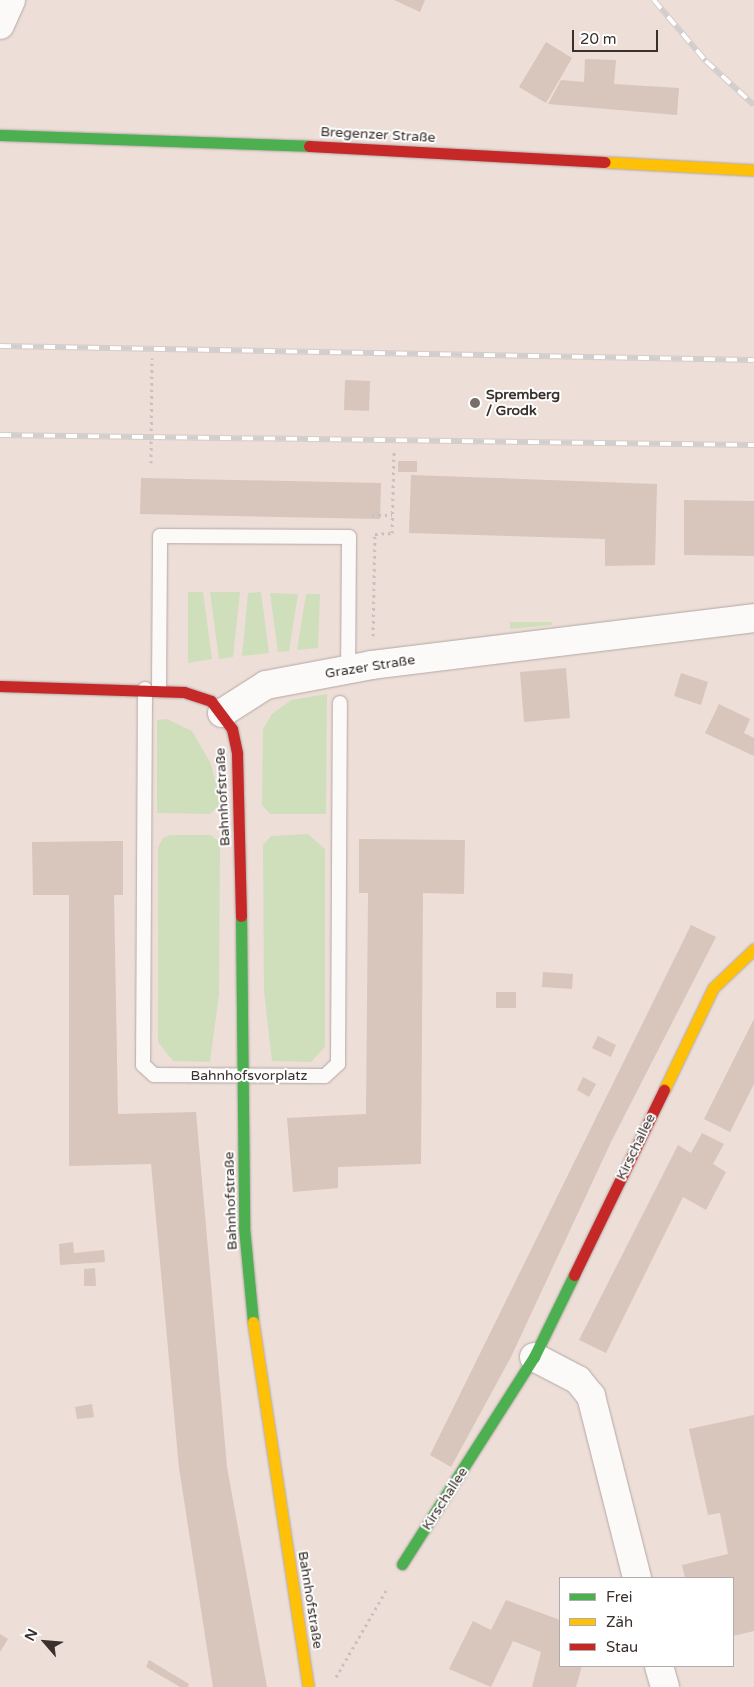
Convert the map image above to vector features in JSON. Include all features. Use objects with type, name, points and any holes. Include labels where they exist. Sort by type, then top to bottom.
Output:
[{"type":"street","points":[[0,25],[10,0]]},
{"type":"street","name":"Bregenzer Straße","points":[[0,135],[339,147],[754,170]]},
{"type":"street","name":"Grazer Straße","points":[[222,713],[266,685],[360,667],[754,618]]},
{"type":"street","points":[[0,686],[159,690],[200,695],[222,713]]},
{"type":"street","name":"Bahnhofstraße","points":[[222,713],[232,729],[237,754],[244,1077],[244,1227],[255,1341],[308,1687]]},
{"type":"street","name":"Kirschallee","points":[[402,1564],[534,1357],[712,988],[754,949]]},
{"type":"street","points":[[534,1357],[578,1380],[591,1396],[637,1577]]},
{"type":"street","points":[[659,1667],[664,1687]]},
{"type":"lane","points":[[159,690],[160,536],[349,537],[360,667]]},
{"type":"lane","name":"Bahnhofsvorplatz","points":[[144,689],[143,1065],[154,1075],[325,1076],[338,1064],[340,702]]},
{"type":"path","points":[[151,463],[152,358]]},
{"type":"path","points":[[360,667],[374,534],[392,534],[394,449]]},
{"type":"path","points":[[372,515],[392,516]]},
{"type":"path","points":[[334,1680],[402,1564]]},
{"type":"green space","points":[[188,592],[203,592],[212,659],[188,663]]},
{"type":"green space","points":[[210,592],[240,592],[233,657],[219,659]]},
{"type":"green space","points":[[261,592],[269,653],[242,656],[248,593]]},
{"type":"green space","points":[[270,593],[298,594],[289,651],[278,652]]},
{"type":"green space","points":[[306,594],[320,594],[318,648],[297,650]]},
{"type":"green space","points":[[510,622],[552,622],[552,625],[510,629]]},
{"type":"green space","points":[[327,694],[326,814],[270,814],[262,805],[263,729],[272,714],[291,700]]},
{"type":"green space","points":[[167,719],[192,731],[211,764],[221,804],[210,814],[157,813],[157,720]]},
{"type":"green space","points":[[308,834],[325,849],[325,1047],[311,1062],[272,1061],[264,991],[263,845],[271,836]]},
{"type":"green space","points":[[170,835],[211,835],[220,843],[219,994],[210,1062],[173,1061],[158,1042],[158,847],[163,838]]},
{"type":"building","points":[[394,0],[425,0],[420,12]]},
{"type":"building","points":[[546,42],[572,58],[546,103],[519,87]]},
{"type":"building","points":[[585,59],[616,60],[614,84],[679,88],[677,115],[548,104],[561,80],[584,82]]},
{"type":"building","points":[[345,380],[370,381],[369,411],[344,410]]},
{"type":"building","points":[[398,461],[417,461],[417,472],[398,472]]},
{"type":"building","points":[[411,475],[657,484],[655,565],[605,566],[605,539],[409,533]]},
{"type":"building","points":[[141,478],[381,483],[380,519],[140,514]]},
{"type":"building","points":[[684,500],[754,501],[754,556],[684,555]]},
{"type":"building","points":[[566,668],[570,718],[524,722],[520,672]]},
{"type":"building","points":[[681,673],[708,682],[701,705],[674,696]]},
{"type":"building","points":[[719,704],[750,719],[744,733],[754,738],[754,756],[705,733]]},
{"type":"building","points":[[359,839],[465,840],[464,894],[423,893],[421,1164],[338,1167],[338,1188],[293,1192],[287,1118],[366,1114],[368,893],[359,893]]},
{"type":"building","points":[[123,841],[123,895],[114,895],[118,1114],[196,1112],[227,1467],[267,1687],[213,1687],[179,1468],[151,1164],[69,1166],[69,895],[33,895],[32,842]]},
{"type":"building","points":[[691,925],[716,937],[611,1142],[511,1357],[451,1467],[430,1455]]},
{"type":"building","points":[[543,972],[573,974],[572,989],[542,987]]},
{"type":"building","points":[[496,992],[516,992],[516,1008],[496,1008]]},
{"type":"building","points":[[754,1019],[754,1084],[730,1132],[704,1119]]},
{"type":"building","points":[[598,1036],[616,1045],[611,1057],[592,1048]]},
{"type":"building","points":[[583,1077],[596,1084],[589,1097],[577,1090]]},
{"type":"building","points":[[702,1133],[724,1144],[713,1164],[726,1172],[706,1210],[683,1197],[606,1353],[579,1340],[678,1145],[691,1153]]},
{"type":"building","points":[[73,1242],[74,1253],[104,1250],[105,1262],[60,1265],[59,1244]]},
{"type":"building","points":[[95,1268],[96,1286],[84,1286],[84,1269]]},
{"type":"building","points":[[92,1404],[94,1417],[77,1419],[75,1407]]},
{"type":"building","points":[[754,1415],[754,1631],[734,1636],[734,1577],[685,1577],[682,1565],[728,1554],[720,1513],[708,1515],[689,1429]]},
{"type":"building","points":[[506,1600],[559,1620],[559,1667],[582,1667],[576,1687],[532,1687],[541,1652],[513,1641],[491,1687],[449,1669],[473,1621],[491,1630]]},
{"type":"building","points":[[0,1634],[8,1639],[0,1652]]},
{"type":"building","points":[[149,1660],[189,1684],[188,1687],[180,1687],[146,1667]]},
{"type":"railway","points":[[654,0],[706,61],[754,105]]},
{"type":"railway","points":[[0,346],[754,360]]},
{"type":"railway","points":[[0,435],[754,445]]},
{"type":"traffic: fast","points":[[0,135],[309,146]]},
{"type":"traffic: fast","points":[[241,916],[244,1227],[253,1322]]},
{"type":"traffic: fast","points":[[402,1564],[534,1357],[574,1275]]},
{"type":"traffic: slow","points":[[605,162],[754,170]]},
{"type":"traffic: slow","points":[[664,1090],[713,988],[754,949]]},
{"type":"traffic: slow","points":[[253,1322],[308,1687]]},
{"type":"traffic: jam","points":[[309,146],[605,162]]},
{"type":"traffic: jam","points":[[0,686],[184,692],[211,701],[232,729],[237,753],[241,916]]},
{"type":"traffic: jam","points":[[574,1275],[664,1090]]},
{"type":"place","name":"Spremberg / Grodk","points":[[475,403]]}]
